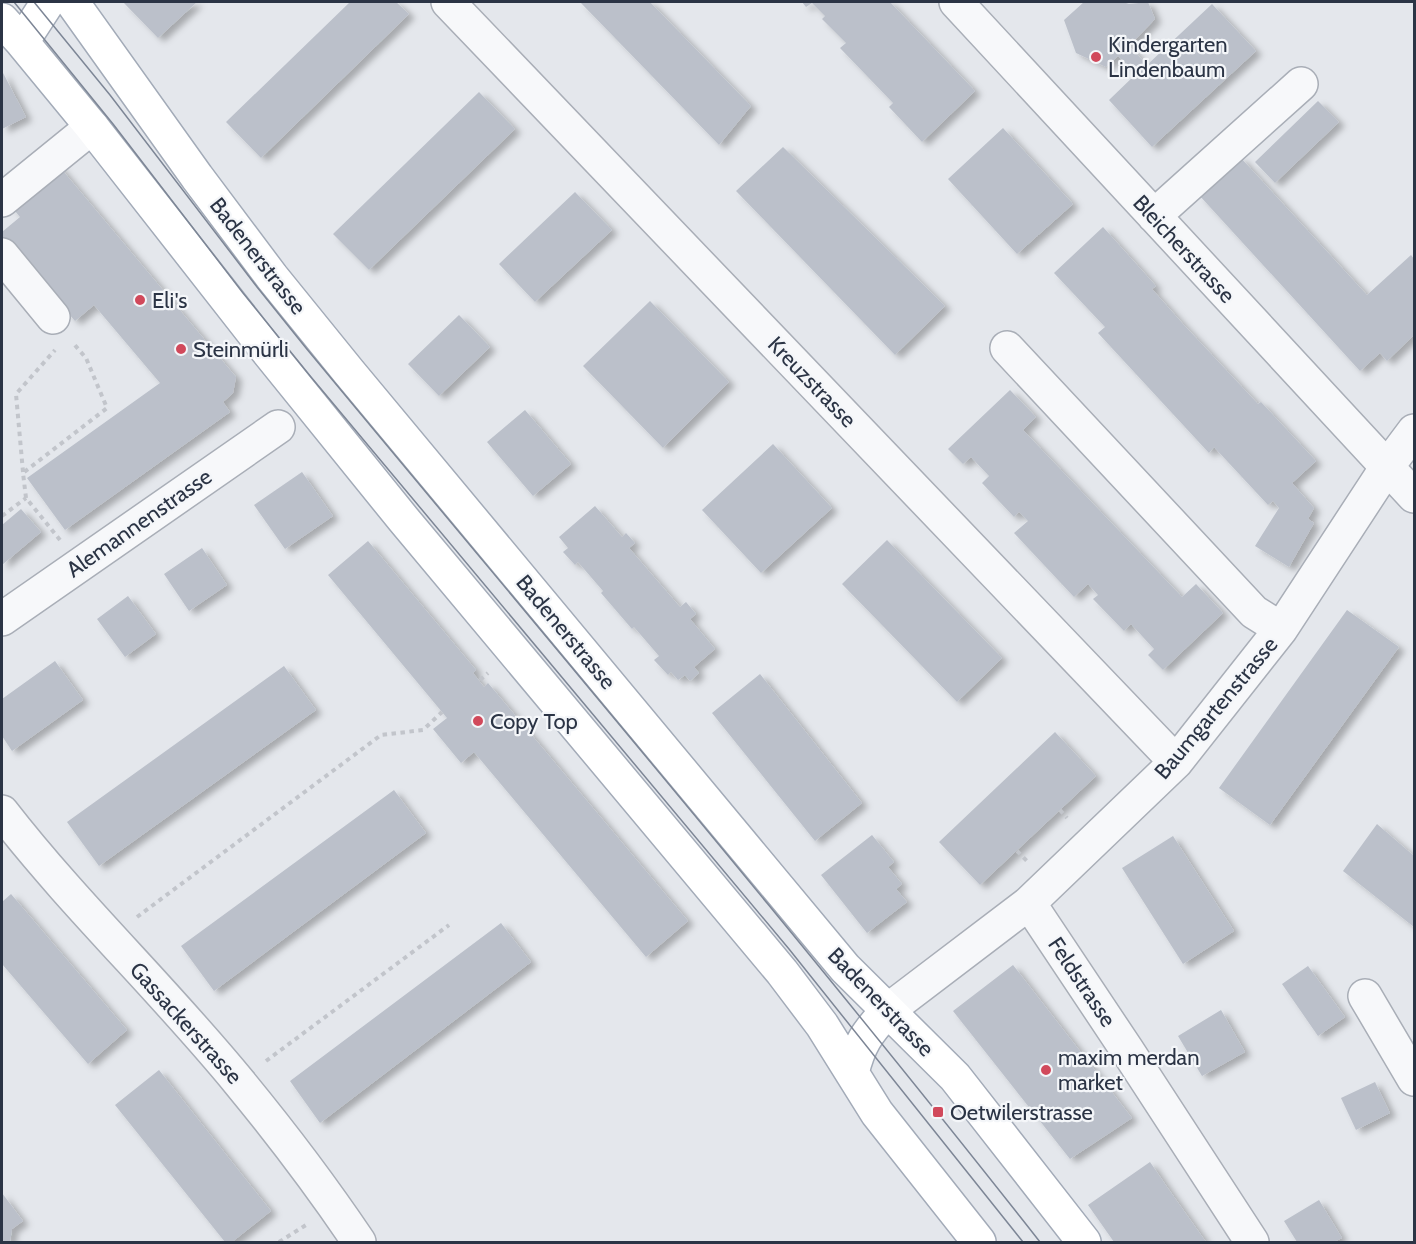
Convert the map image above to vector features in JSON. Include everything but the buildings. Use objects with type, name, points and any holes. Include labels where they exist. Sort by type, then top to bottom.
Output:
[{"type":"main road","points":[[48,2],[8,38],[92,127],[265,348],[404,520],[782,972],[822,1025],[877,1113],[979,1242]]},
{"type":"main road","name":"Badenerstrasse","points":[[72,2],[197,177],[286,295],[845,968],[955,1077],[1084,1242]]},
{"type":"main road","points":[[852,1073],[858,1049],[871,1028],[887,1011]]},
{"type":"street","name":"Kreuzstrasse","points":[[448,2],[1176,762]]},
{"type":"street","name":"Bleicherstrasse","points":[[956,2],[1414,496]]},
{"type":"street","points":[[1154,216],[1301,84]]},
{"type":"street","points":[[2,200],[92,127]]},
{"type":"street","points":[[2,255],[60,327]]},
{"type":"street","points":[[1007,348],[1254,612],[1281,630]]},
{"type":"street","name":"Alemannenstrasse","points":[[2,619],[278,427]]},
{"type":"street","name":"Baumgartenstrasse","points":[[887,1011],[1029,903],[1176,762],[1281,630],[1387,467],[1414,431]]},
{"type":"street","name":"Gassackerstrasse","points":[[2,812],[35,855],[238,1081],[333,1203],[359,1242]]},
{"type":"street","name":"Feldstrasse","points":[[1029,903],[1252,1242]]},
{"type":"street","points":[[1365,996],[1414,1079]]},
{"type":"path","points":[[23,473],[107,408],[86,358],[60,327],[16,394],[23,473],[26,498],[79,564]]},
{"type":"path","points":[[2,516],[26,498]]},
{"type":"path","points":[[110,937],[381,735],[423,730],[442,712]]},
{"type":"path","points":[[238,1081],[448,925]]},
{"type":"tram line","points":[[14,2],[113,124],[311,377],[789,949],[1023,1242]]},
{"type":"tram line","points":[[34,2],[110,95],[306,348],[860,1016],[1040,1242]]},
{"type":"place","name":"Kindergarten Lindenbaum","points":[[1096,57]]},
{"type":"place","name":"Eli's","points":[[140,300]]},
{"type":"place","name":"Steinmürli","points":[[181,349]]},
{"type":"place","name":"Copy Top","points":[[478,721]]},
{"type":"place","name":"maxim merdan market","points":[[1046,1070]]},
{"type":"place","name":"Oetwilerstrasse","points":[[938,1112]]}]
